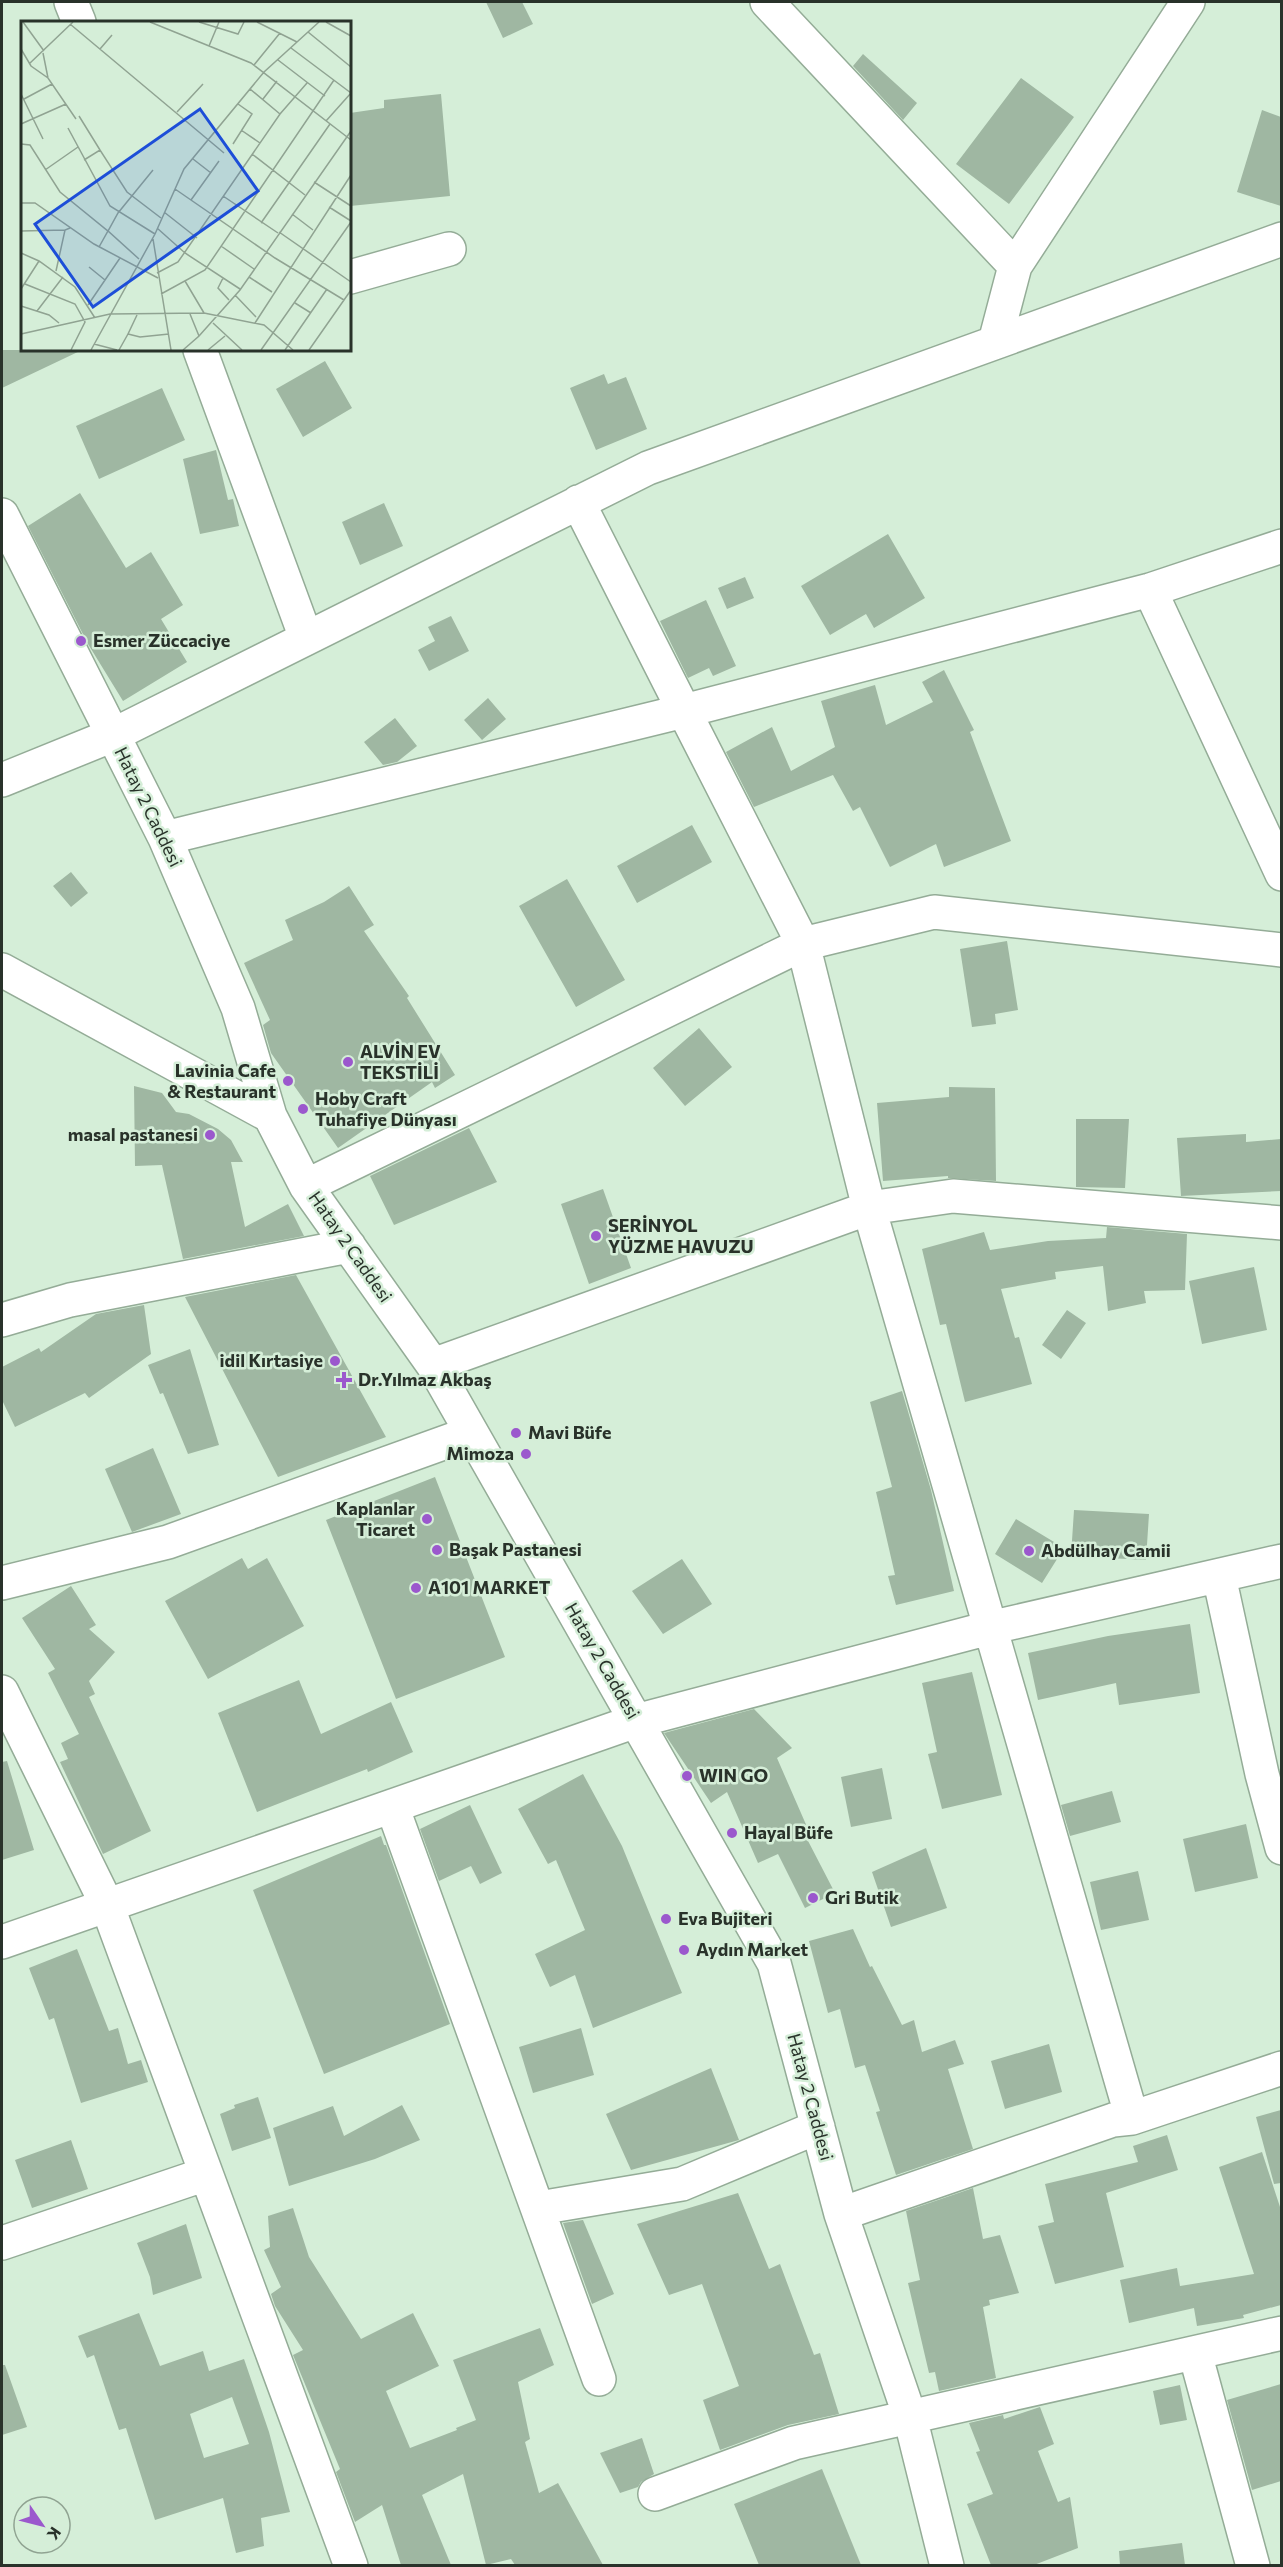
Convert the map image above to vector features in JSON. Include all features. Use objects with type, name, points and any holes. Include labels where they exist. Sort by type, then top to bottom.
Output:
[{"type":"street","points":[[71,2],[79,21]]},
{"type":"street","points":[[767,2],[1015,266]]},
{"type":"street","points":[[995,342],[1015,266],[1188,2]]},
{"type":"street","points":[[2,780],[113,735],[648,468],[1281,239]]},
{"type":"street","points":[[351,277],[449,249]]},
{"type":"street","points":[[200,351],[306,638]]},
{"type":"street","points":[[578,502],[803,944],[869,1208],[1132,2118]]},
{"type":"street","name":"Hatay 2 Caddesi","points":[[2,515],[165,838],[238,1008],[270,1116],[306,1186],[433,1365],[774,1963],[841,2214],[910,2416],[947,2565]]},
{"type":"street","points":[[165,838],[684,711],[1150,590],[1281,546]]},
{"type":"street","points":[[1150,590],[1281,874]]},
{"type":"street","points":[[306,1186],[803,944],[934,912],[1281,950]]},
{"type":"street","points":[[2,970],[270,1116]]},
{"type":"street","points":[[433,1365],[869,1208],[953,1196],[1281,1223]]},
{"type":"street","points":[[2,1320],[70,1300],[349,1246]]},
{"type":"street","points":[[2,1583],[168,1542],[471,1433]]},
{"type":"street","points":[[2,1942],[636,1721],[989,1628],[1281,1561]]},
{"type":"street","points":[[1219,1576],[1262,1774],[1281,1848]]},
{"type":"street","points":[[2,1692],[107,1905],[351,2565]]},
{"type":"street","points":[[392,1806],[599,2379]]},
{"type":"street","points":[[841,2214],[1113,2120],[1132,2118],[1281,2068]]},
{"type":"street","points":[[539,2208],[682,2184],[818,2127]]},
{"type":"street","points":[[2,2243],[206,2174]]},
{"type":"street","points":[[655,2494],[794,2443],[1281,2332]]},
{"type":"street","points":[[1195,2353],[1252,2565]]},
{"type":"building","points":[[486,2],[522,2],[533,24],[503,38]]},
{"type":"building","points":[[863,54],[917,103],[903,120],[853,66]]},
{"type":"building","points":[[1021,78],[1074,117],[1009,204],[956,164]]},
{"type":"building","points":[[441,94],[450,196],[351,206],[351,113],[384,108],[384,100]]},
{"type":"building","points":[[1262,110],[1281,117],[1281,206],[1237,192]]},
{"type":"building","points":[[2,350],[80,351],[2,388]]},
{"type":"building","points":[[325,361],[352,408],[303,437],[276,389]]},
{"type":"building","points":[[604,374],[608,384],[626,377],[647,429],[596,450],[570,388]]},
{"type":"building","points":[[162,388],[185,440],[99,479],[76,426]]},
{"type":"building","points":[[216,450],[228,500],[233,499],[239,526],[200,534],[183,459]]},
{"type":"building","points":[[80,493],[126,568],[151,552],[183,605],[161,619],[187,662],[123,701],[88,644],[28,526]]},
{"type":"building","points":[[384,503],[403,546],[360,565],[342,522]]},
{"type":"building","points":[[888,534],[925,598],[874,628],[866,614],[830,635],[801,586]]},
{"type":"building","points":[[745,577],[754,598],[727,609],[718,588]]},
{"type":"building","points":[[706,600],[736,666],[713,676],[709,668],[688,678],[660,621]]},
{"type":"building","points":[[451,616],[469,651],[429,671],[418,650],[435,641],[428,627]]},
{"type":"building","points":[[944,670],[974,730],[970,732],[1011,841],[944,867],[936,844],[890,867],[860,807],[853,811],[833,775],[754,807],[726,752],[772,727],[791,771],[835,747],[821,701],[875,685],[886,725],[933,702],[922,682]]},
{"type":"building","points":[[488,698],[506,719],[482,740],[464,720]]},
{"type":"building","points":[[395,718],[417,746],[397,762],[383,765],[364,742]]},
{"type":"building","points":[[692,825],[712,862],[637,903],[617,866]]},
{"type":"building","points":[[71,872],[88,893],[71,907],[53,886]]},
{"type":"building","points":[[567,879],[625,980],[576,1007],[519,906]]},
{"type":"building","points":[[349,886],[374,925],[364,931],[409,996],[407,998],[455,1075],[435,1088],[432,1082],[338,1148],[271,1053],[263,1025],[270,1020],[244,963],[293,940],[285,920],[324,902]]},
{"type":"building","points":[[1007,941],[1018,1010],[995,1014],[996,1024],[972,1027],[960,949]]},
{"type":"building","points":[[699,1028],[732,1067],[685,1106],[653,1068]]},
{"type":"building","points":[[134,1086],[162,1093],[176,1112],[189,1114],[218,1129],[231,1140],[243,1162],[231,1162],[245,1227],[288,1204],[304,1236],[183,1259],[162,1165],[135,1166]]},
{"type":"building","points":[[949,1087],[995,1088],[996,1181],[948,1178],[948,1176],[883,1181],[877,1103],[949,1097]]},
{"type":"building","points":[[1076,1119],[1129,1119],[1125,1188],[1076,1187]]},
{"type":"building","points":[[469,1128],[497,1182],[394,1225],[370,1176]]},
{"type":"building","points":[[1246,1134],[1246,1142],[1281,1139],[1281,1191],[1181,1196],[1177,1138]]},
{"type":"building","name":"SERİNYOL YÜZME HAVUZU","points":[[603,1189],[631,1268],[589,1284],[561,1204]]},
{"type":"building","points":[[1107,1227],[1187,1234],[1185,1290],[1144,1291],[1146,1303],[1108,1311],[1103,1266],[1055,1272],[1056,1279],[1001,1289],[1015,1338],[1019,1337],[1032,1384],[965,1402],[946,1324],[940,1325],[922,1249],[984,1232],[990,1250],[1048,1241],[1106,1238]]},
{"type":"building","points":[[1254,1267],[1267,1330],[1202,1344],[1189,1281]]},
{"type":"building","points":[[296,1275],[386,1437],[278,1477],[185,1297]]},
{"type":"building","points":[[144,1305],[151,1354],[89,1398],[85,1393],[15,1427],[2,1400],[2,1367],[39,1348],[41,1352],[96,1314]]},
{"type":"building","points":[[1067,1310],[1086,1323],[1061,1359],[1042,1345]]},
{"type":"building","points":[[190,1349],[219,1445],[188,1454],[163,1393],[160,1394],[148,1365]]},
{"type":"building","points":[[902,1391],[931,1490],[954,1591],[896,1605],[888,1576],[895,1575],[876,1492],[892,1487],[870,1402]]},
{"type":"building","points":[[153,1448],[181,1514],[132,1532],[105,1469]]},
{"type":"building","name":"A101 MARKET","points":[[435,1477],[505,1657],[396,1699],[326,1520]]},
{"type":"building","points":[[1074,1510],[1149,1514],[1146,1560],[1071,1556]]},
{"type":"building","name":"Abdülhay Camii","points":[[1016,1519],[1064,1548],[1042,1583],[995,1554]]},
{"type":"building","points":[[242,1558],[248,1569],[267,1558],[304,1626],[208,1679],[165,1601]]},
{"type":"building","points":[[682,1559],[712,1604],[663,1634],[632,1591]]},
{"type":"building","points":[[71,1586],[96,1625],[89,1629],[115,1652],[89,1681],[95,1694],[89,1697],[151,1831],[103,1854],[60,1762],[68,1759],[61,1743],[79,1734],[48,1673],[55,1669],[22,1618]]},
{"type":"building","points":[[1190,1624],[1200,1693],[1119,1705],[1116,1683],[1038,1700],[1028,1653],[1108,1636]]},
{"type":"building","points":[[972,1672],[1002,1795],[942,1809],[928,1754],[937,1752],[922,1683]]},
{"type":"building","points":[[299,1680],[321,1734],[391,1702],[413,1752],[368,1772],[367,1769],[257,1812],[218,1713]]},
{"type":"building","points":[[754,1709],[792,1748],[777,1758],[811,1836],[806,1837],[835,1893],[805,1908],[778,1854],[758,1863],[727,1792],[711,1803],[664,1733]]},
{"type":"building","points":[[7,1761],[34,1850],[2,1860],[2,1762]]},
{"type":"building","points":[[882,1768],[892,1819],[851,1827],[841,1777]]},
{"type":"building","points":[[583,1774],[622,1846],[682,1993],[593,2028],[575,1975],[550,1987],[535,1954],[585,1930],[556,1860],[548,1864],[518,1809]]},
{"type":"building","points":[[1112,1791],[1121,1822],[1070,1836],[1061,1805]]},
{"type":"building","points":[[470,1805],[502,1873],[480,1884],[471,1866],[439,1881],[420,1829]]},
{"type":"building","points":[[1246,1824],[1258,1878],[1195,1892],[1183,1839]]},
{"type":"building","points":[[381,1836],[450,2024],[324,2074],[253,1890]]},
{"type":"building","points":[[926,1848],[947,1908],[891,1927],[872,1872]]},
{"type":"building","points":[[1138,1871],[1149,1920],[1101,1930],[1090,1882]]},
{"type":"building","points":[[853,1929],[870,1967],[872,1966],[902,2025],[914,2020],[922,2052],[955,2040],[964,2064],[948,2069],[973,2149],[896,2175],[876,2112],[880,2111],[865,2065],[855,2068],[840,2009],[828,2013],[809,1941]]},
{"type":"building","points":[[77,1949],[109,2031],[118,2028],[128,2064],[141,2060],[148,2082],[81,2103],[54,2018],[49,2020],[29,1968]]},
{"type":"building","points":[[581,2028],[594,2075],[533,2093],[519,2047]]},
{"type":"building","points":[[1049,2044],[1062,2092],[1005,2109],[991,2061]]},
{"type":"building","points":[[711,2068],[739,2140],[631,2170],[606,2114]]},
{"type":"building","points":[[258,2097],[271,2138],[232,2151],[220,2114],[235,2108],[234,2105]]},
{"type":"building","points":[[402,2105],[420,2140],[375,2159],[289,2186],[273,2128],[333,2106],[344,2136]]},
{"type":"building","points":[[1281,2110],[1281,2183],[1274,2184],[1256,2117]]},
{"type":"building","points":[[1167,2135],[1178,2170],[1106,2193],[1124,2267],[1055,2284],[1038,2226],[1054,2222],[1045,2184],[1138,2162],[1133,2146]]},
{"type":"building","points":[[71,2140],[88,2189],[32,2208],[15,2160]]},
{"type":"building","points":[[1262,2152],[1281,2210],[1281,2305],[1243,2315],[1244,2318],[1197,2326],[1194,2308],[1129,2323],[1120,2280],[1177,2268],[1180,2286],[1254,2274],[1219,2167]]},
{"type":"building","points":[[973,2188],[983,2239],[1000,2235],[1019,2293],[989,2300],[990,2305],[983,2307],[996,2378],[939,2391],[935,2372],[929,2373],[908,2283],[920,2280],[906,2211]]},
{"type":"building","points":[[738,2193],[769,2269],[780,2264],[814,2355],[820,2353],[839,2414],[788,2425],[720,2450],[703,2400],[739,2386],[702,2284],[669,2295],[637,2224]]},
{"type":"building","points":[[293,2208],[309,2257],[361,2339],[413,2313],[439,2366],[386,2391],[410,2448],[476,2420],[453,2360],[540,2328],[554,2365],[518,2382],[530,2439],[525,2442],[539,2493],[558,2483],[603,2565],[515,2565],[511,2559],[486,2565],[463,2474],[422,2495],[451,2565],[401,2565],[382,2505],[355,2522],[336,2472],[340,2469],[293,2355],[303,2350],[275,2306],[271,2294],[281,2287],[264,2250],[270,2247],[268,2216]]},
{"type":"building","points":[[583,2220],[614,2294],[592,2304],[563,2223]]},
{"type":"building","points":[[186,2224],[202,2278],[153,2295],[150,2277],[137,2243]]},
{"type":"building","points":[[139,2313],[160,2366],[203,2351],[209,2371],[244,2359],[269,2432],[290,2512],[261,2518],[264,2546],[236,2553],[223,2498],[155,2520],[126,2428],[119,2430],[94,2355],[87,2358],[78,2336]],"holes":[[[232,2397],[249,2444],[204,2458],[190,2414]]]},
{"type":"building","points":[[2,2365],[5,2365],[27,2427],[2,2435]]},
{"type":"building","points":[[1281,2384],[1281,2481],[1252,2490],[1227,2400]]},
{"type":"building","points":[[1180,2385],[1187,2420],[1160,2425],[1153,2391]]},
{"type":"building","points":[[1040,2407],[1054,2444],[1038,2451],[1058,2502],[1070,2497],[1078,2548],[1034,2565],[991,2565],[967,2504],[993,2494],[976,2452],[980,2451],[969,2423],[1003,2415],[1004,2419]]},
{"type":"building","points":[[642,2438],[654,2474],[641,2482],[638,2487],[620,2493],[600,2453]]},
{"type":"building","points":[[822,2469],[861,2565],[759,2565],[734,2504]]},
{"type":"building","points":[[1182,2543],[1185,2565],[1120,2565],[1119,2551]]},
{"type":"place","name":"Esmer Züccaciye","points":[[81,641]]},
{"type":"place","name":"ALVİN EV TEKSTİLİ","points":[[348,1062]]},
{"type":"place","name":"Lavinia Cafe & Restaurant","points":[[288,1081]]},
{"type":"place","name":"Hoby Craft Tuhafiye Dünyası","points":[[303,1109]]},
{"type":"place","name":"masal pastanesi","points":[[210,1135]]},
{"type":"place","name":"SERİNYOL YÜZME HAVUZU","points":[[596,1236]]},
{"type":"place","name":"idil Kırtasiye","points":[[335,1361]]},
{"type":"place","name":"Dr.Yılmaz Akbaş","points":[[344,1380]]},
{"type":"place","name":"Mavi Büfe","points":[[516,1433]]},
{"type":"place","name":"Mimoza","points":[[526,1454]]},
{"type":"place","name":"Kaplanlar Ticaret","points":[[427,1519]]},
{"type":"place","name":"Başak Pastanesi","points":[[437,1550]]},
{"type":"place","name":"Abdülhay Camii","points":[[1029,1551]]},
{"type":"place","name":"A101 MARKET","points":[[416,1588]]},
{"type":"place","name":"WIN GO","points":[[687,1776]]},
{"type":"place","name":"Hayal Büfe","points":[[732,1833]]},
{"type":"place","name":"Gri Butik","points":[[813,1898]]},
{"type":"place","name":"Eva Bujiteri","points":[[666,1919]]},
{"type":"place","name":"Aydın Market","points":[[684,1950]]}]
